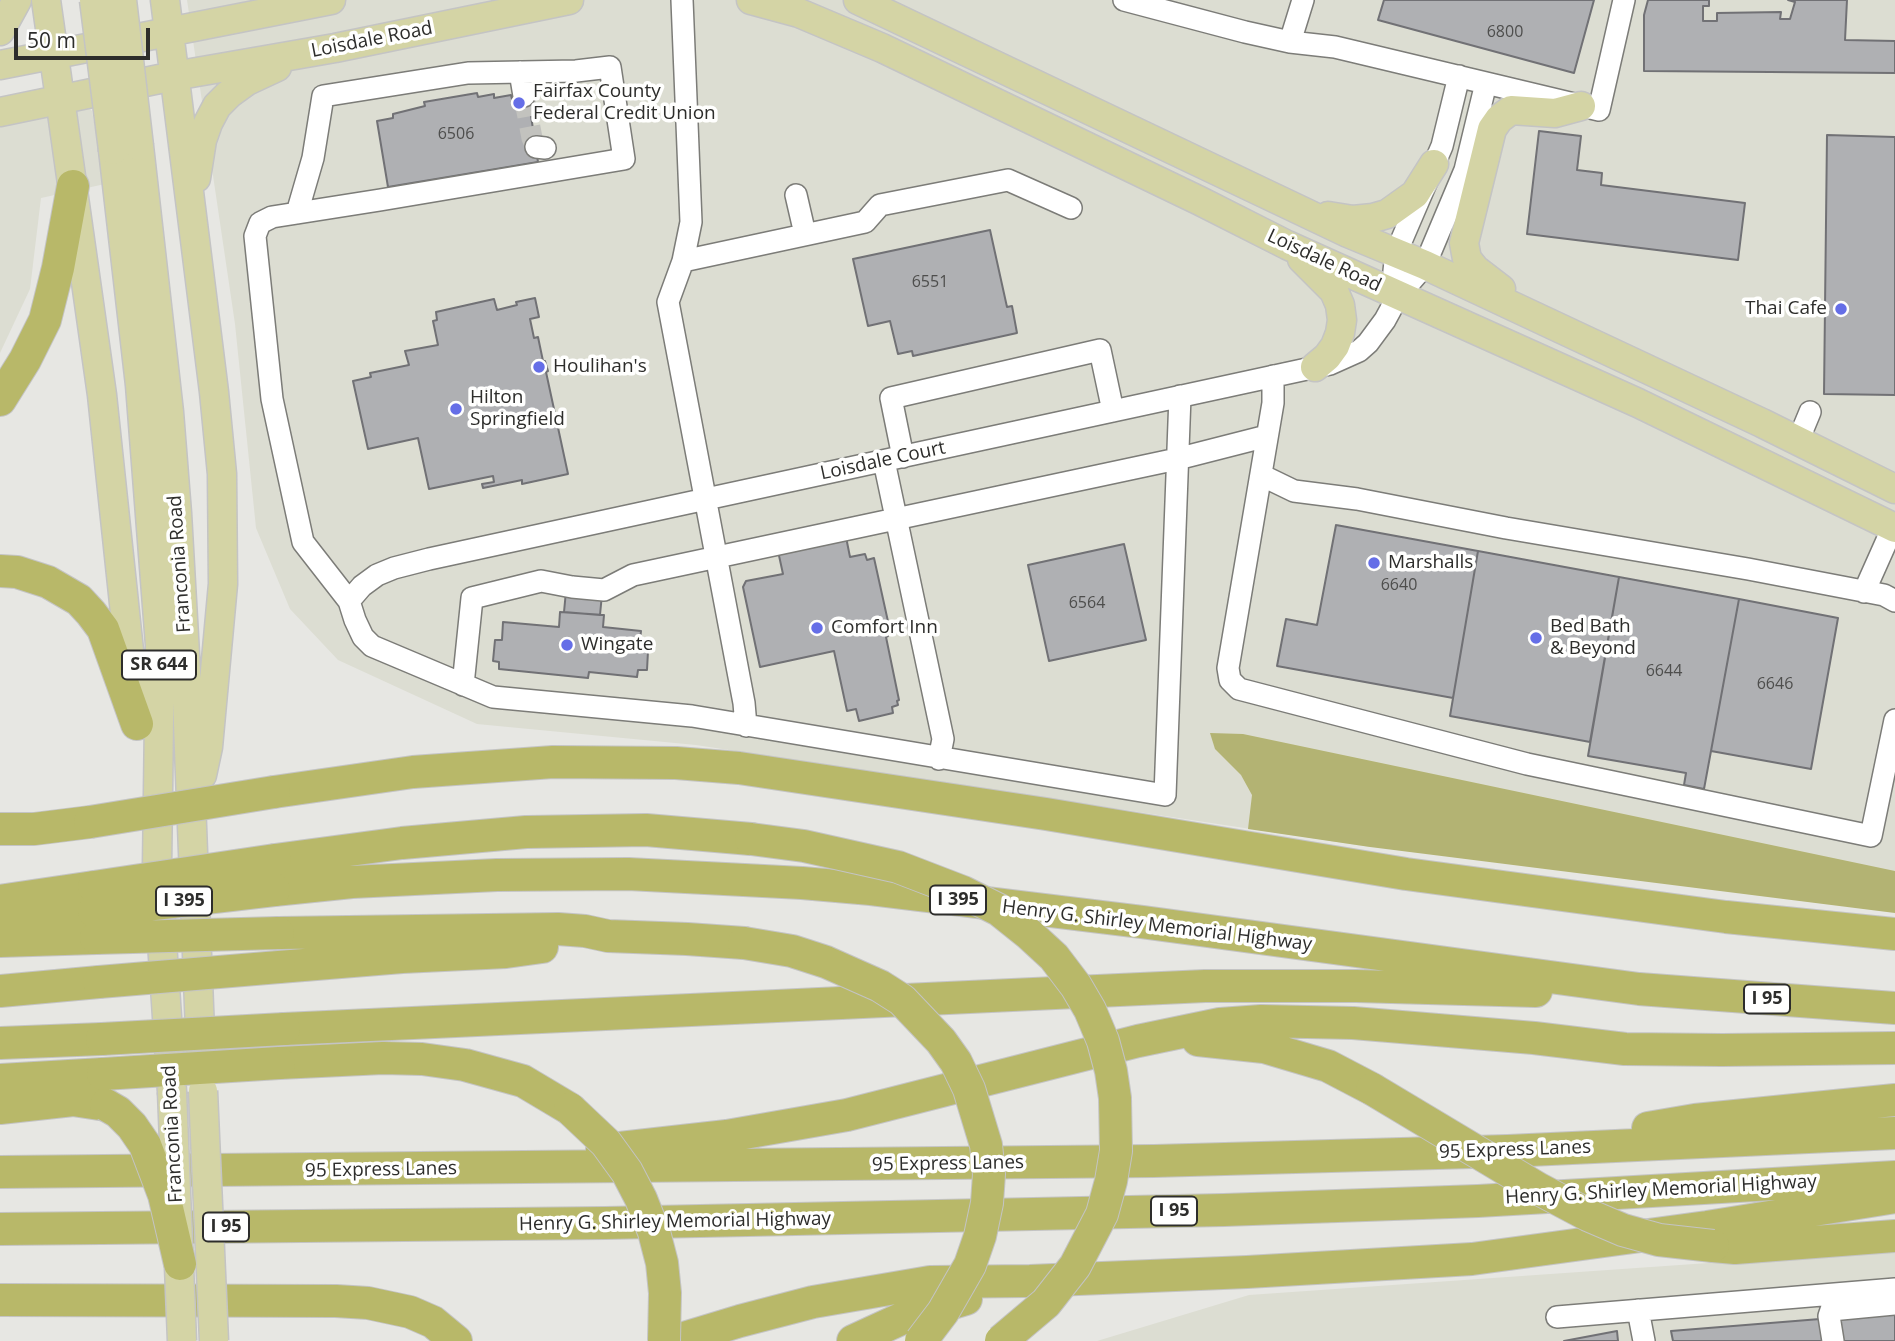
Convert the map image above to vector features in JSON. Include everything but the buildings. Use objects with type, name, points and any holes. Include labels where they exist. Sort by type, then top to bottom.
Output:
[{"type":"highway","points":[[0,400],[25,360],[45,320],[73,186]]},
{"type":"highway","points":[[0,571],[17,572],[48,582],[79,600],[91,613],[103,629],[137,724]]},
{"type":"highway","points":[[0,829],[34,829],[90,822],[400,774],[506,765],[612,761],[727,767],[1046,814],[1406,874],[1726,917],[1895,934]]},
{"type":"highway","points":[[274,875],[402,843],[526,832],[646,830],[804,846],[898,867],[963,892],[999,910],[1054,957],[1090,1010],[1103,1041],[1111,1071],[1115,1098],[1116,1151],[1102,1214],[1081,1256],[1046,1303],[1001,1341]]},
{"type":"highway","name":"Henry G. Shirley Memorial Highway","points":[[0,922],[94,912],[274,875],[352,882],[509,875],[628,874],[871,889],[1142,922],[1639,989],[1895,1007]]},
{"type":"highway","points":[[0,901],[278,933],[558,929],[608,936],[744,943],[792,951],[826,961],[880,986],[902,1000],[942,1041],[957,1062],[969,1089],[986,1144],[989,1174],[980,1236],[960,1284],[943,1312],[920,1341]]},
{"type":"highway","points":[[0,941],[94,912]]},
{"type":"highway","points":[[0,990],[402,957],[506,952],[587,943],[608,936]]},
{"type":"highway","name":"I 95","points":[[0,1043],[1205,986],[1356,986],[1500,991],[1639,989]]},
{"type":"highway","points":[[416,1169],[790,1127],[907,1101],[1138,1041],[1220,1024],[1297,1021],[1447,1030],[1625,1049],[1722,1051],[1895,1048]]},
{"type":"highway","points":[[1138,1041],[1186,1039],[1264,1047],[1328,1066],[1373,1089],[1539,1189],[1588,1215],[1623,1230],[1659,1240],[1735,1248],[1895,1236]]},
{"type":"highway","points":[[0,1080],[383,1058],[466,1065],[523,1081],[570,1108],[606,1143],[627,1172],[654,1232],[662,1263],[665,1293],[664,1341]]},
{"type":"highway","points":[[0,1108],[73,1100],[106,1105],[118,1112],[145,1145],[164,1195],[180,1264]]},
{"type":"highway","points":[[1508,1151],[1695,1120],[1895,1100]]},
{"type":"highway","name":"95 Express Lanes","points":[[0,1172],[1140,1161],[1508,1151],[1895,1133]]},
{"type":"highway","name":"Henry G. Shirley Memorial Highway","points":[[0,1229],[618,1223],[1224,1210],[1464,1201],[1895,1177]]},
{"type":"highway","points":[[674,1341],[775,1311],[930,1282],[1030,1281],[1472,1259],[1707,1227],[1895,1197]]},
{"type":"highway","points":[[853,1341],[916,1314],[1030,1281]]},
{"type":"highway","points":[[0,1300],[368,1303],[410,1312],[433,1322],[456,1341]]},
{"type":"main road","points":[[0,31],[17,0]]},
{"type":"main road","points":[[46,0],[102,395],[137,724],[157,867]]},
{"type":"main road","name":"Franconia Road","points":[[94,0],[126,148],[169,412],[186,672],[214,1341]]},
{"type":"main road","name":"Franconia Road","points":[[122,0],[126,148],[140,385],[160,645],[157,867],[180,1264]]},
{"type":"main road","points":[[165,0],[214,392],[223,515],[223,584],[208,747],[191,825]]},
{"type":"main road","points":[[0,65],[331,0]]},
{"type":"main road","name":"Loisdale Road","points":[[0,112],[569,0]]},
{"type":"main road","name":"Loisdale Road","points":[[751,0],[799,13],[882,48],[1287,245],[1638,403],[1894,528]]},
{"type":"main road","name":"Loisdale Road","points":[[858,0],[1305,212],[1562,329],[1895,489]]},
{"type":"main road","points":[[191,209],[202,140],[222,101],[265,71],[335,48]]},
{"type":"main road","points":[[1562,329],[1504,292],[1475,269],[1467,259],[1464,243],[1492,129],[1499,118],[1511,110],[1555,113],[1581,106]]},
{"type":"main road","points":[[1305,212],[1353,220],[1387,214],[1415,194],[1434,164]]},
{"type":"main road","points":[[1287,245],[1323,278],[1340,305],[1340,333],[1327,357],[1315,367]]},
{"type":"main road","name":"SR 644","points":[[180,1264],[182,1341]]},
{"type":"street","points":[[682,0],[691,222],[682,261],[668,302],[744,702],[746,726]]},
{"type":"street","points":[[1124,0],[1290,42],[1335,47],[1598,110],[1624,0]]},
{"type":"street","points":[[1290,42],[1303,0]]},
{"type":"street","points":[[297,213],[313,158],[323,96],[468,73],[576,71],[610,67],[624,159],[266,219],[260,223],[255,236],[272,399],[303,542],[349,601],[359,628],[372,646],[493,697],[692,716],[1165,795],[1180,396]]},
{"type":"street","points":[[520,72],[524,96]]},
{"type":"street","points":[[1398,296],[1394,271],[1396,253],[1442,145],[1459,76]]},
{"type":"street","name":"Loisdale Court","points":[[349,601],[362,586],[394,568],[1330,364],[1359,351],[1385,320],[1398,296],[1426,265],[1465,170],[1486,83]]},
{"type":"street","points":[[682,261],[865,222],[880,205],[1008,180],[1071,208]]},
{"type":"street","points":[[796,195],[805,234]]},
{"type":"street","points":[[939,759],[943,739],[896,519],[891,398],[1100,350],[1113,411]]},
{"type":"street","points":[[1273,376],[1273,403],[1228,668],[1230,680],[1239,689],[1527,764],[1871,836],[1895,720]]},
{"type":"street","points":[[1798,441],[1810,412]]},
{"type":"street","points":[[463,685],[472,597],[541,581],[604,590],[633,575],[1177,459],[1267,436]]},
{"type":"street","points":[[1261,475],[1299,492],[1357,499],[1864,592],[1895,601]]},
{"type":"street","points":[[1864,592],[1894,528]]},
{"type":"street","points":[[1557,1317],[1895,1289]]},
{"type":"street","points":[[1833,1341],[1829,1316],[1834,1309],[1895,1304]]},
{"type":"street","points":[[1638,1310],[1644,1341]]},
{"type":"shaded area","points":[[187,0],[1895,0],[1895,872],[1758,846],[1370,847],[696,745],[477,724],[338,660],[290,609],[256,528],[235,324]]},
{"type":"shaded area","points":[[78,96],[92,111],[105,184],[41,198],[30,289],[0,353],[0,99]]},
{"type":"shaded area","points":[[1210,733],[1243,734],[1895,871],[1895,913],[1370,847],[1248,829],[1252,795],[1241,775],[1215,749]]},
{"type":"shaded area","points":[[1895,1250],[1895,1341],[1097,1341],[1249,1295]]},
{"type":"tunnel","points":[[524,96],[536,147]]},
{"type":"place","name":"Fairfax County Federal Credit Union","points":[[519,103]]},
{"type":"place","name":"Thai Cafe","points":[[1841,309]]},
{"type":"place","name":"Houlihan's","points":[[539,367]]},
{"type":"place","name":"Hilton Springfield","points":[[456,409]]},
{"type":"place","name":"Marshalls","points":[[1374,563]]},
{"type":"place","name":"Comfort Inn","points":[[817,628]]},
{"type":"place","name":"Bed Bath & Beyond","points":[[1536,638]]},
{"type":"place","name":"Wingate","points":[[567,645]]}]
